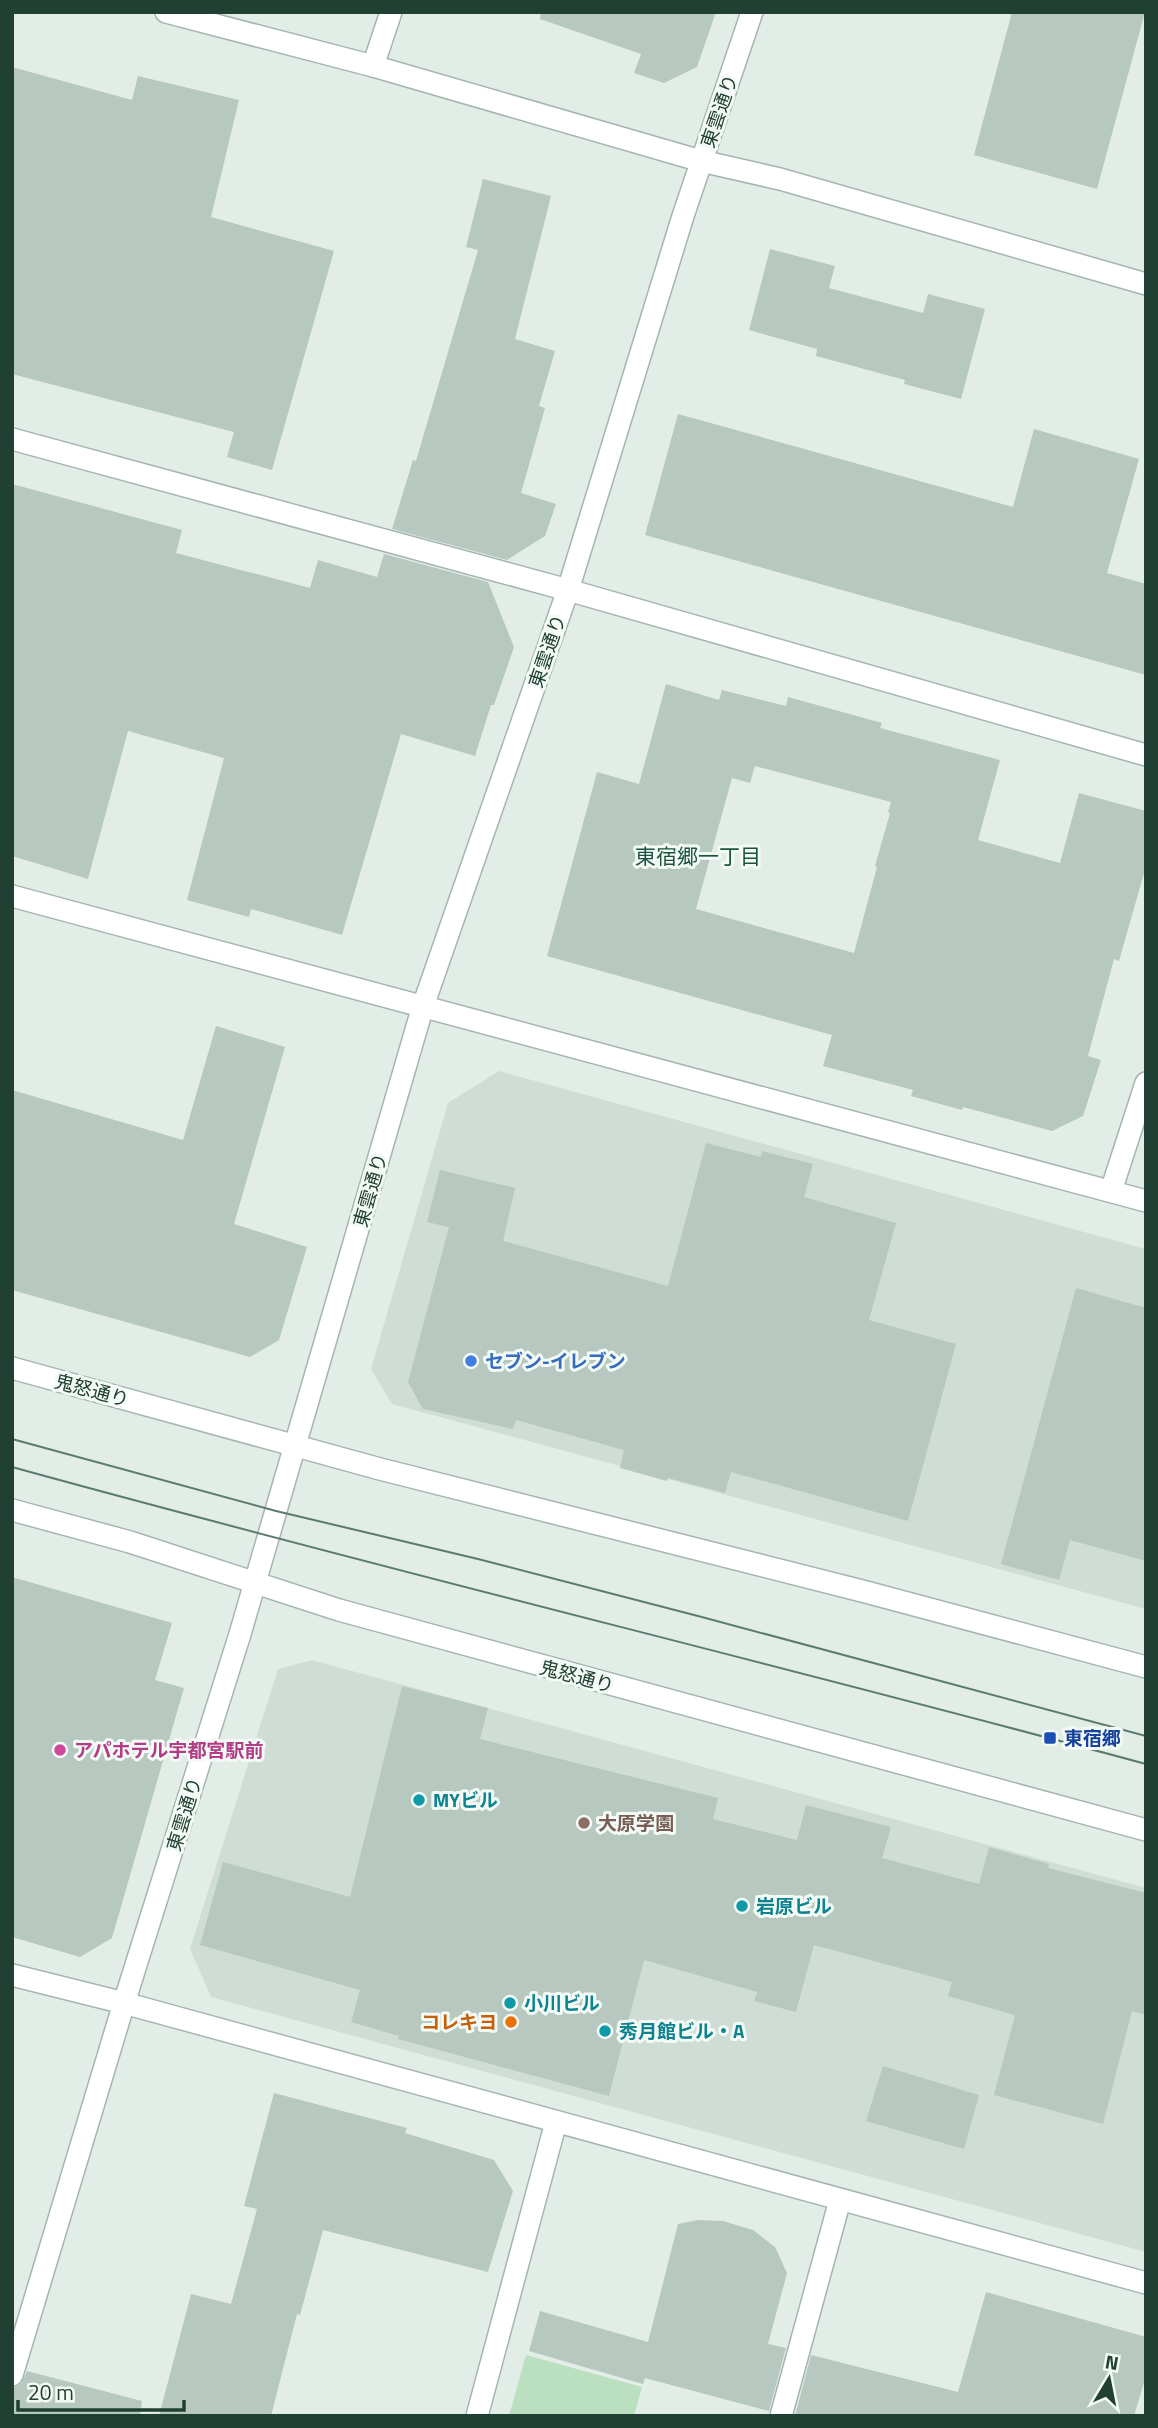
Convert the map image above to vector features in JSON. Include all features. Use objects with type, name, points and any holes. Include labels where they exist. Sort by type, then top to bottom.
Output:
[{"type":"street","points":[[166,12],[373,66],[701,161],[780,179],[1146,284]]},
{"type":"street","points":[[373,66],[391,12]]},
{"type":"street","name":"東雲通り","points":[[12,2375],[255,1581],[423,1006],[568,590],[701,161],[752,12]]},
{"type":"street","points":[[12,439],[568,590],[1146,755]]},
{"type":"street","points":[[12,896],[1146,1201]]},
{"type":"street","points":[[1111,1191],[1146,1083]]},
{"type":"street","name":"鬼怒通り","points":[[12,1368],[295,1445],[1146,1667]]},
{"type":"street","name":"鬼怒通り","points":[[12,1510],[130,1542],[384,1623],[1146,1830]]},
{"type":"street","points":[[12,1975],[124,2003],[1146,2283]]},
{"type":"street","points":[[477,2416],[556,2122]]},
{"type":"street","points":[[781,2416],[840,2200]]},
{"type":"shaded area","points":[[499,1071],[1146,1249],[1146,1609],[392,1404],[371,1369],[448,1103]]},
{"type":"shaded area","points":[[312,1660],[1146,1888],[1146,2252],[211,1997],[190,1949],[278,1669]]},
{"type":"green space","points":[[526,2355],[642,2387],[634,2416],[509,2416]]},
{"type":"building","points":[[541,12],[716,12],[697,67],[664,83],[634,73],[641,54],[540,19]]},
{"type":"building","points":[[1012,12],[1145,12],[1097,189],[974,155]]},
{"type":"building","points":[[12,67],[132,100],[138,76],[239,100],[211,217],[334,251],[272,470],[227,457],[234,432],[12,374]]},
{"type":"building","points":[[483,179],[551,196],[515,339],[555,351],[539,406],[545,408],[521,493],[556,504],[545,536],[507,560],[392,529],[413,460],[416,461],[478,250],[466,247]]},
{"type":"building","points":[[770,249],[835,266],[829,288],[923,313],[928,294],[985,309],[961,399],[904,384],[905,380],[816,356],[817,349],[749,330]]},
{"type":"building","points":[[678,414],[1013,507],[1034,429],[1139,459],[1107,573],[1146,584],[1146,675],[645,535]]},
{"type":"building","points":[[12,484],[182,530],[176,553],[310,588],[318,560],[377,577],[384,554],[488,582],[514,647],[494,705],[491,705],[475,756],[401,734],[342,935],[251,909],[249,917],[187,900],[224,758],[128,731],[88,879],[12,856]]},
{"type":"building","points":[[666,684],[719,700],[722,690],[786,706],[788,697],[882,723],[880,728],[1000,760],[978,840],[1060,863],[1079,793],[1146,811],[1146,866],[1119,961],[1114,959],[1088,1056],[1101,1060],[1083,1116],[1052,1131],[911,1096],[913,1090],[823,1066],[832,1035],[547,956],[597,772],[639,784]],"holes":[[[755,766],[891,802],[854,953],[696,909],[732,778],[750,783]]]},
{"type":"building","points":[[216,1026],[285,1047],[234,1224],[307,1247],[279,1340],[250,1357],[12,1290],[12,1090],[183,1140]]},
{"type":"building","points":[[706,1143],[761,1157],[762,1151],[813,1164],[804,1197],[896,1223],[869,1320],[956,1344],[908,1521],[731,1472],[725,1493],[620,1468],[624,1450],[516,1420],[513,1429],[423,1409],[408,1382],[449,1227],[427,1222],[440,1170],[515,1188],[503,1241],[668,1286]]},
{"type":"building","points":[[1076,1288],[1146,1308],[1146,1561],[1070,1540],[1059,1580],[1001,1564]]},
{"type":"building","points":[[12,1577],[172,1623],[155,1680],[184,1688],[112,1938],[80,1957],[12,1937]]},
{"type":"building","points":[[402,1686],[488,1708],[480,1739],[718,1798],[713,1819],[797,1840],[806,1805],[891,1827],[882,1858],[979,1884],[989,1847],[1049,1864],[1048,1868],[1146,1893],[1146,2015],[1132,2011],[1103,2124],[994,2095],[1015,2015],[948,1996],[952,1982],[814,1945],[796,2012],[754,2001],[757,1992],[644,1960],[609,2096],[398,2039],[399,2036],[351,2022],[360,1990],[200,1945],[223,1862],[350,1897]]},
{"type":"building","points":[[883,2066],[979,2095],[964,2149],[866,2121]]},
{"type":"building","points":[[274,2093],[407,2128],[405,2133],[494,2160],[513,2191],[488,2272],[323,2230],[300,2315],[297,2314],[271,2416],[159,2416],[191,2294],[231,2304],[257,2209],[244,2206]]},
{"type":"building","points":[[698,2220],[723,2221],[753,2230],[775,2247],[787,2273],[768,2344],[786,2348],[769,2411],[645,2378],[643,2384],[529,2351],[540,2311],[648,2342],[678,2224]]},
{"type":"building","points":[[986,2292],[1146,2337],[1146,2376],[1134,2416],[795,2416],[811,2355],[958,2392]]},
{"type":"building","points":[[27,2371],[142,2401],[140,2416],[12,2416],[12,2388],[21,2384]]},
{"type":"tram line","points":[[12,1439],[276,1511],[478,1559],[1146,1736]]},
{"type":"tram line","points":[[12,1467],[1146,1764]]},
{"type":"place","name":"セブン-イレブン","points":[[471,1361]]},
{"type":"place","name":"東宿郷","points":[[1050,1738]]},
{"type":"place","name":"アパホテル宇都宮駅前","points":[[60,1750]]},
{"type":"place","name":"MYビル","points":[[419,1800]]},
{"type":"place","name":"大原学園","points":[[584,1823]]},
{"type":"place","name":"岩原ビル","points":[[742,1906]]},
{"type":"place","name":"小川ビル","points":[[510,2003]]},
{"type":"place","name":"コレキヨ","points":[[511,2022]]},
{"type":"place","name":"秀月館ビル・A","points":[[605,2031]]},
{"type":"district","name":"東宿郷一丁目","points":[[698,857]]}]
